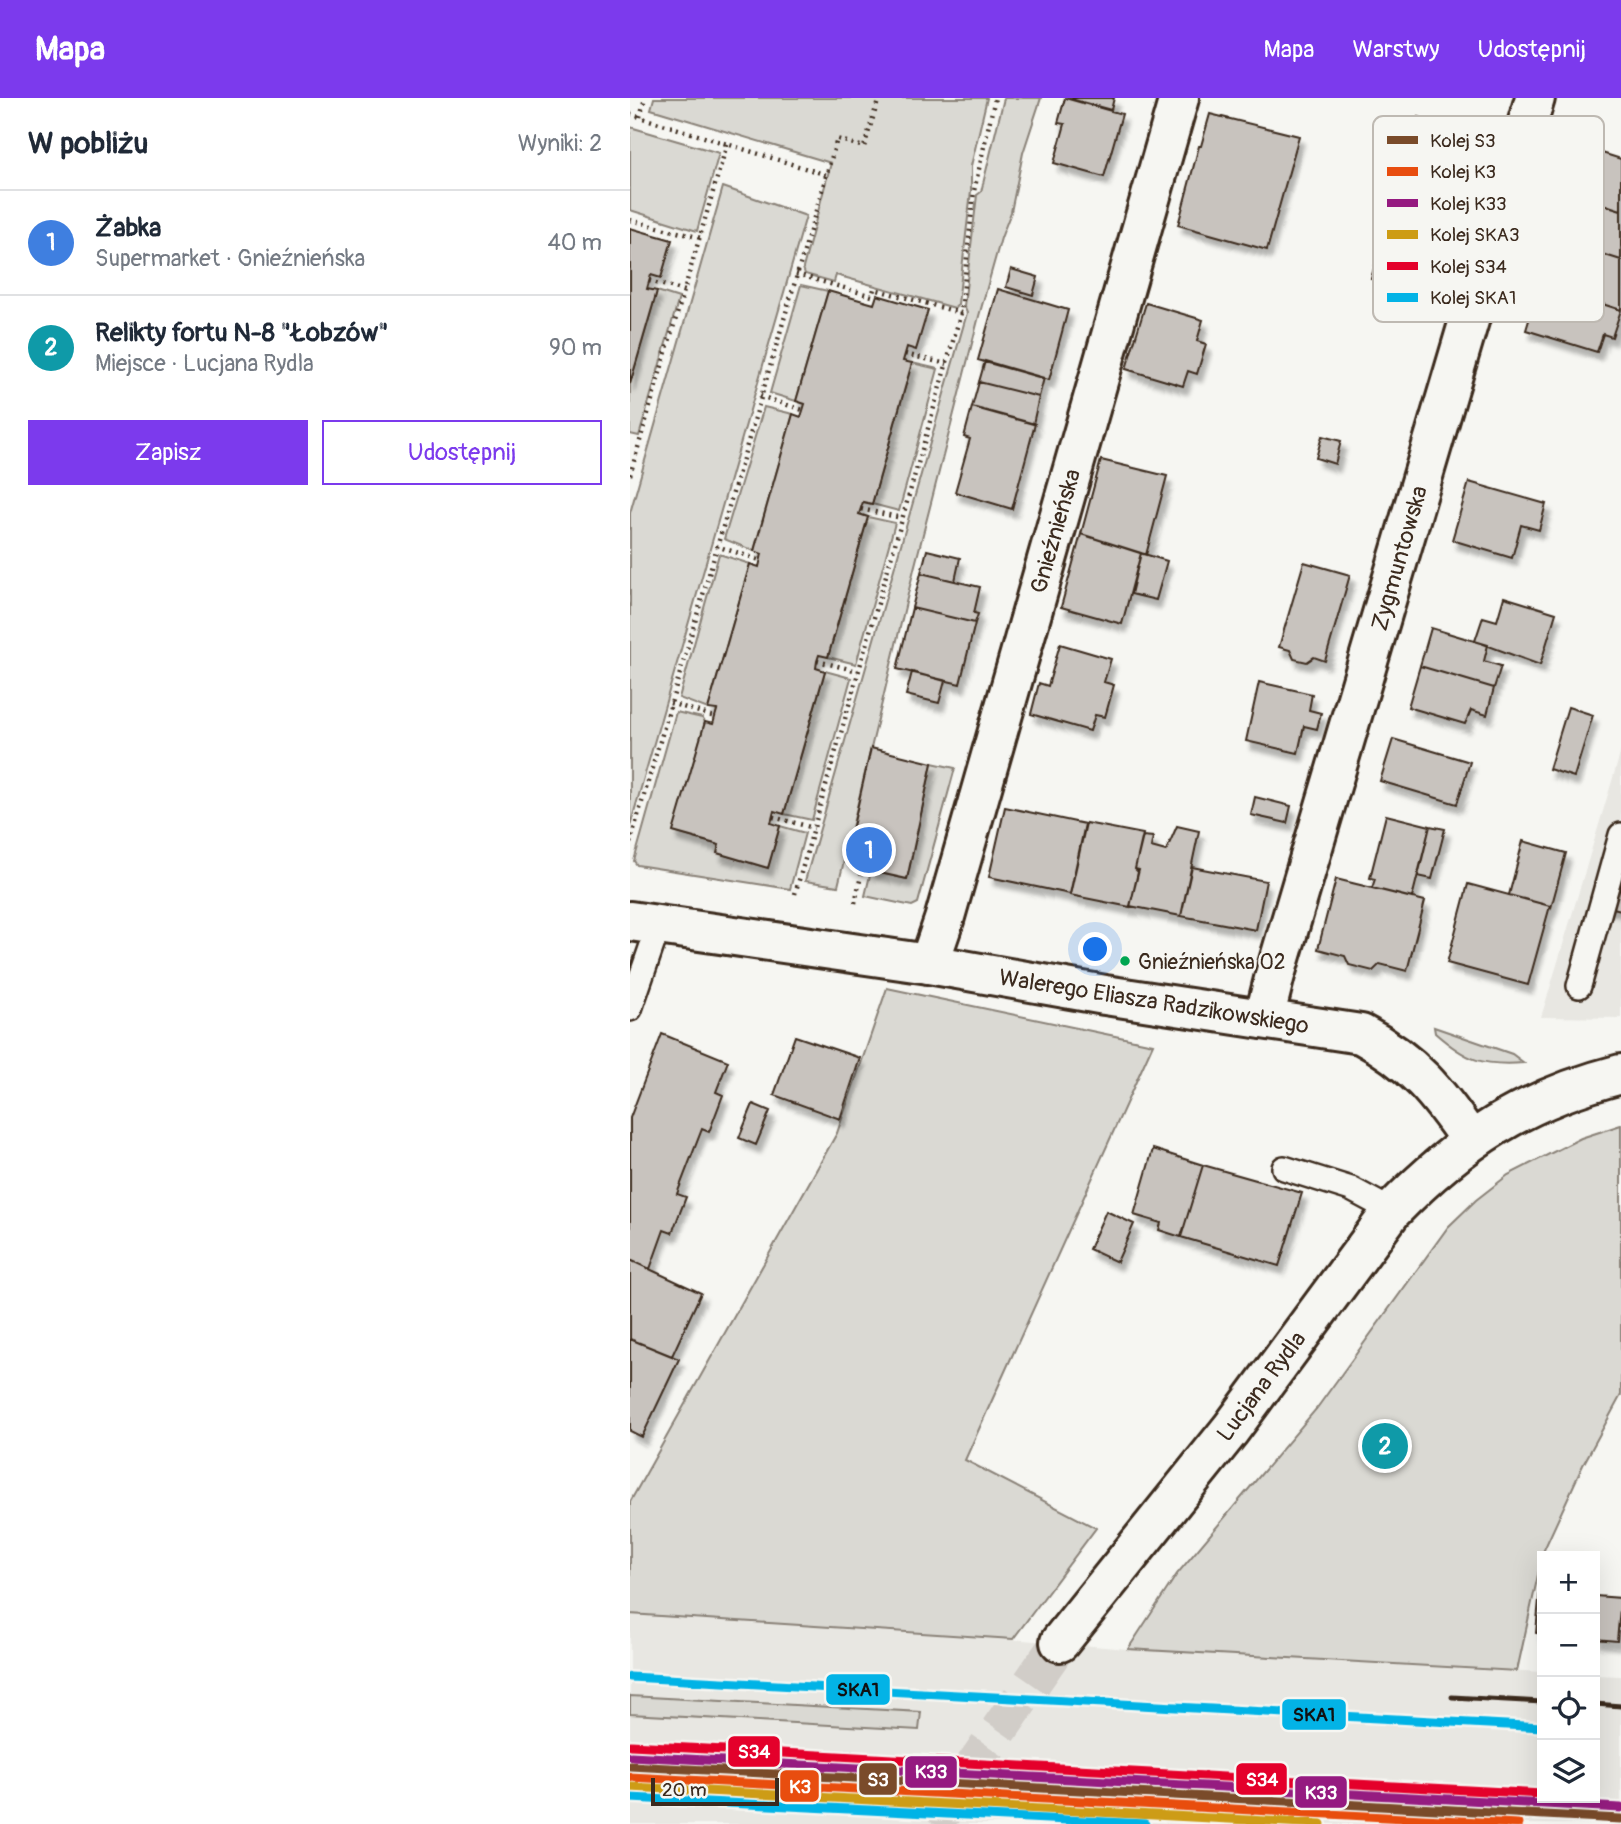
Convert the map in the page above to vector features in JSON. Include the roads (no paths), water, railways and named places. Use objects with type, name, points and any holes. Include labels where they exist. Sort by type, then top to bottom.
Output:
[{"type":"street","name":"Gnieźnieńska","points":[[929,964],[948,906],[1179,98]]},
{"type":"street","name":"Zygmuntowska","points":[[1530,116],[1535,98]]},
{"type":"street","name":"Zygmuntowska","points":[[1264,1019],[1469,322]]},
{"type":"street","name":"Walerego Eliasza Radzikowskiego","points":[[644,923],[929,964],[1105,995],[1361,1034],[1389,1049],[1413,1069],[1440,1096],[1471,1140]]},
{"type":"street","points":[[1471,1140],[1517,1111],[1593,1081],[1621,1074]]},
{"type":"street","name":"Lucjana Rydla","points":[[1059,1642],[1231,1429],[1392,1211],[1420,1182],[1471,1140]]},
{"type":"lane","points":[[1578,986],[1621,835]]},
{"type":"lane","points":[[630,1009],[644,923]]},
{"type":"lane","points":[[1284,1168],[1351,1189],[1392,1211]]},
{"type":"tunnel","points":[[934,1824],[1060,1642]]},
{"type":"railway","points":[[1452,1697],[1537,1702]]},
{"type":"railway","points":[[1600,1704],[1621,1706]]},
{"type":"rail line","name":"SKA1","points":[[630,1677],[1537,1727]]},
{"type":"rail line","name":"S34","points":[[631,1745],[1537,1794]]},
{"type":"rail line","name":"K33","points":[[631,1756],[1621,1808]]},
{"type":"rail line","name":"S3","points":[[630,1766],[1621,1819]]},
{"type":"rail line","name":"K3","points":[[630,1777],[1518,1824]]},
{"type":"rail line","name":"SKA3","points":[[630,1787],[1321,1824]]},
{"type":"rail line","name":"SKA1","points":[[630,1798],[1145,1824]]},
{"type":"place","name":"Żabka","points":[[869,850]]},
{"type":"place","name":"Gnieźnieńska 02","points":[[1125,961]]},
{"type":"place","name":"Relikty fortu N-8 \"Łobzów\"","points":[[1385,1446]]}]
